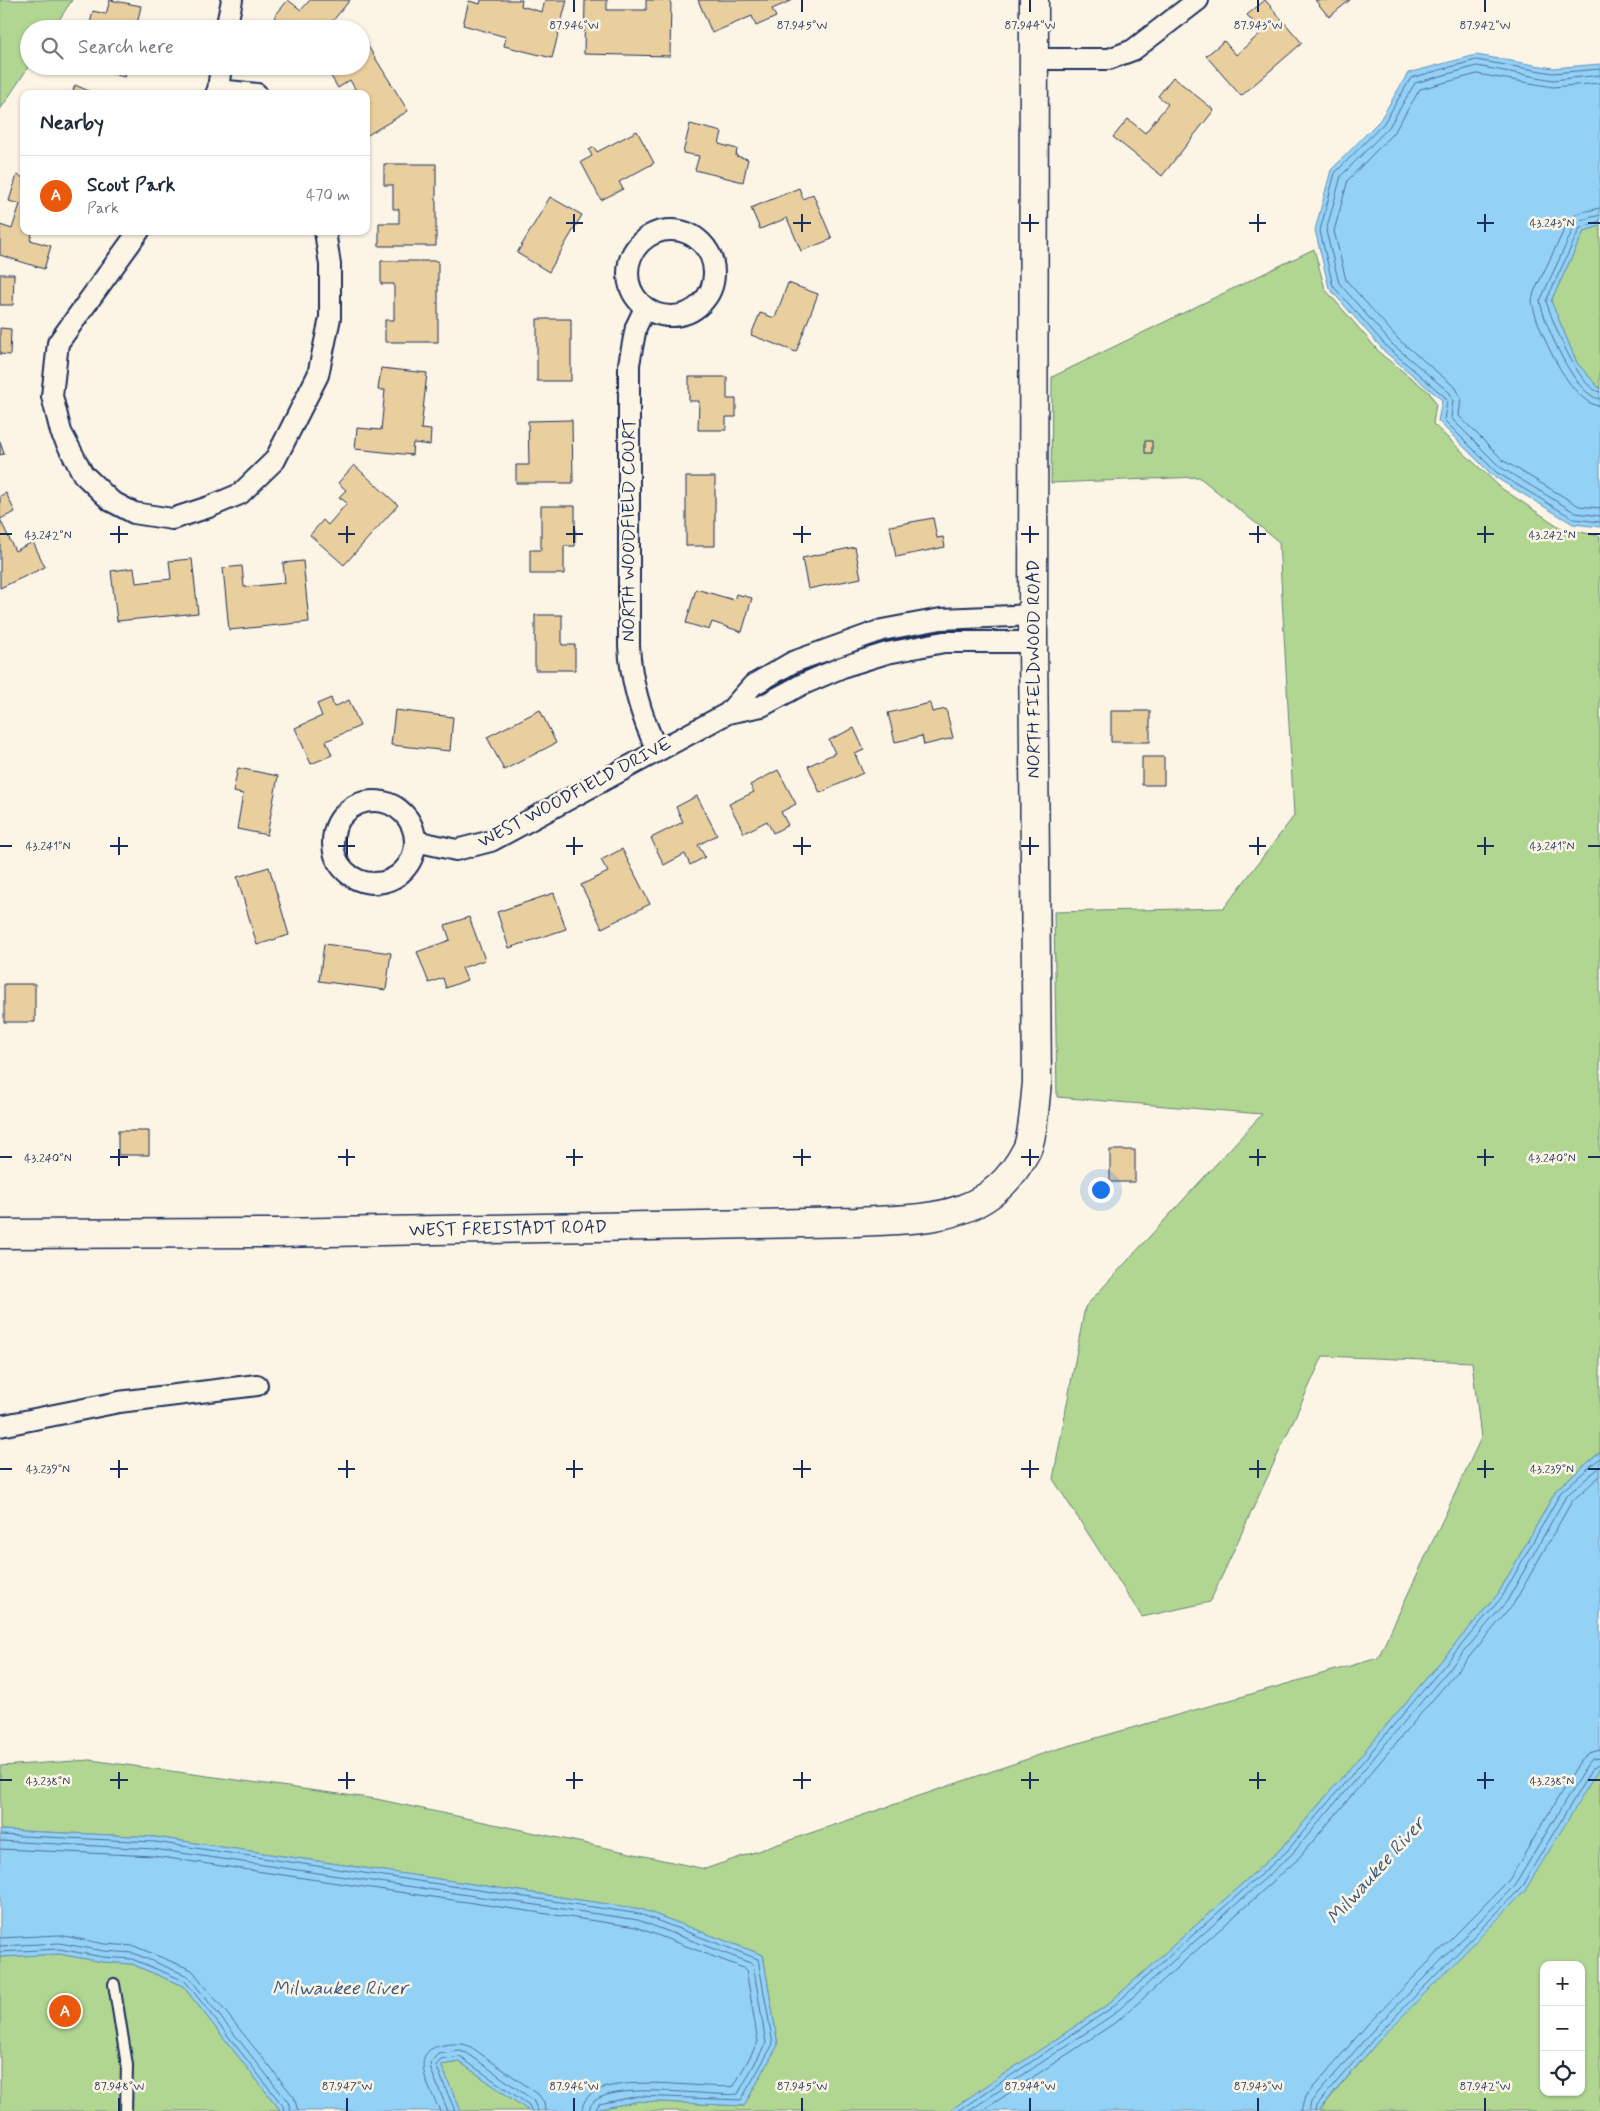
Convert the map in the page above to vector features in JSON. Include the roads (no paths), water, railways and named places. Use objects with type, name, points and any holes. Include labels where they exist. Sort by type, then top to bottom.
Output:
[{"type":"street","points":[[228,20],[232,0]]},
{"type":"street","name":"NORTH FIELDWOOD ROAD","points":[[1006,1180],[1027,1150],[1037,1083],[1033,642],[1034,0]]},
{"type":"street","points":[[1034,59],[1110,59],[1133,50],[1198,0]]},
{"type":"street","points":[[217,90],[220,75]]},
{"type":"street","points":[[663,231],[677,231],[690,235],[702,243],[710,255],[714,269],[713,283],[708,296],[698,307],[686,314],[672,316],[657,314],[645,308],[635,297],[629,284],[628,270],[631,257],[638,245],[649,236],[663,231]]},
{"type":"street","points":[[136,235],[58,343],[52,396],[61,432],[84,474],[111,501],[134,513],[172,519],[209,507],[240,494],[275,460],[318,375],[330,318],[330,266],[326,235]]},
{"type":"street","name":"NORTH WOODFIELD COURT","points":[[645,308],[636,327],[629,364],[629,646],[630,670],[635,697],[657,750]]},
{"type":"street","name":"WEST WOODFIELD DRIVE","points":[[728,712],[753,685],[793,662],[882,630],[941,619],[1033,615]]},
{"type":"street","points":[[941,619],[944,642]]},
{"type":"street","name":"WEST WOODFIELD DRIVE","points":[[416,841],[456,850],[491,841],[728,712],[762,706],[801,685],[845,666],[887,653],[944,642],[1033,642]]},
{"type":"street","points":[[836,645],[845,666]]},
{"type":"street","points":[[370,801],[384,802],[397,807],[407,816],[414,828],[416,841],[414,854],[408,867],[398,877],[386,883],[372,884],[358,881],[346,873],[338,862],[333,849],[333,835],[338,822],[346,812],[358,804],[370,801]]},
{"type":"street","name":"WEST FREISTADT ROAD","points":[[0,1234],[274,1233],[856,1222],[939,1217],[977,1204],[1006,1180]]},
{"type":"street","points":[[0,1426],[119,1402],[257,1385]]},
{"type":"lane","points":[[114,1984],[127,2065],[126,2111]]},
{"type":"water","points":[[1476,55],[1553,68],[1600,64],[1600,226],[1584,231],[1551,301],[1577,363],[1600,389],[1600,527],[1573,524],[1493,476],[1438,421],[1442,400],[1385,352],[1329,288],[1315,230],[1331,170],[1380,120],[1408,73]]},
{"type":"water","name":"Milwaukee River","points":[[1600,1452],[1600,1767],[1524,1892],[1381,2038],[1318,2111],[949,2111],[1107,2005],[1283,1847],[1498,1594],[1557,1489]]},
{"type":"water","name":"Milwaukee River","points":[[0,1830],[155,1837],[641,1909],[763,1955],[778,2045],[744,2106],[639,2101],[589,2111],[529,2111],[460,2062],[441,2065],[461,2111],[281,2111],[183,1986],[132,1964],[103,1962],[59,1954],[0,1957]]},
{"type":"place","name":"Scout Park","points":[[65,2011]]}]
